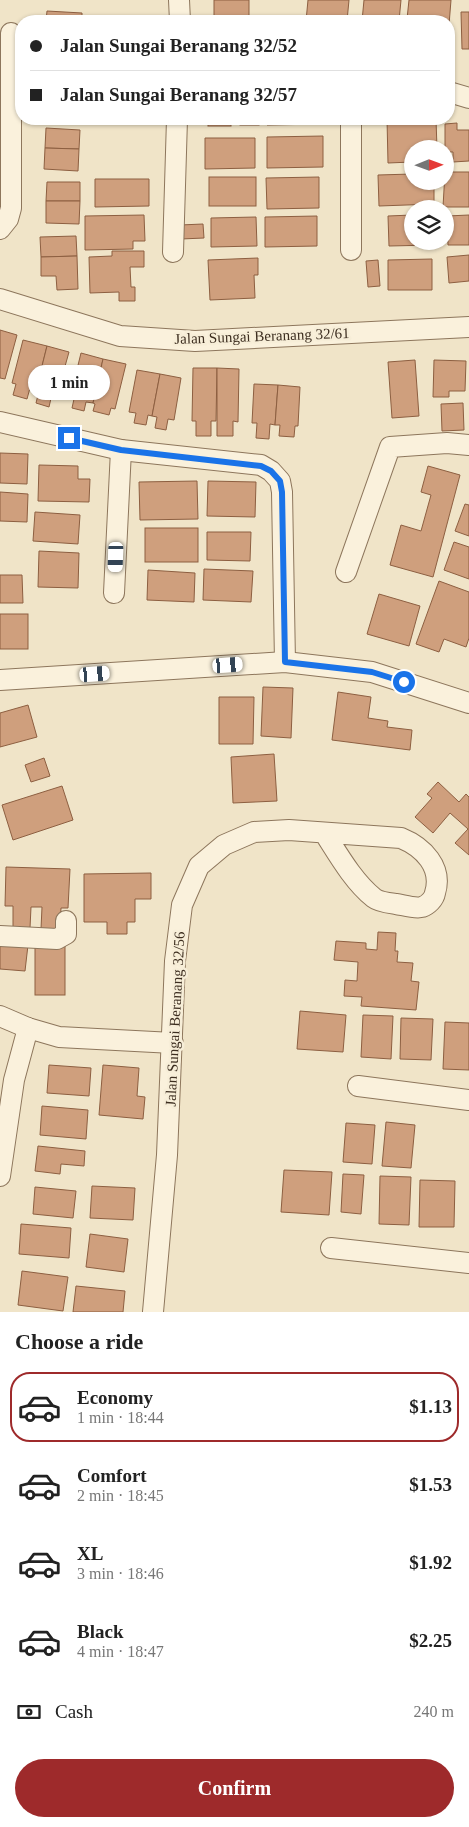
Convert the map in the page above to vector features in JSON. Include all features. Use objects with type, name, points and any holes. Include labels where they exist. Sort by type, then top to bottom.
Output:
[{"type":"street","points":[[180,0],[180,15]]},
{"type":"street","points":[[1,228],[11,208],[11,33]]},
{"type":"street","points":[[455,94],[469,98]]},
{"type":"street","points":[[173,252],[178,125]]},
{"type":"street","points":[[351,125],[351,250]]},
{"type":"street","name":"Jalan Sungai Beranang 32/61","points":[[0,300],[120,336],[195,340],[469,327]]},
{"type":"street","points":[[0,422],[121,450],[249,463],[271,471],[280,481],[282,492],[285,662]]},
{"type":"street","points":[[346,572],[390,447],[447,443],[469,444]]},
{"type":"street","points":[[114,593],[121,450]]},
{"type":"street","points":[[0,680],[285,662],[372,672],[469,703]]},
{"type":"street","name":"Jalan Sungai Beranang 32/56","points":[[153,1312],[167,1155],[175,961],[182,905],[199,866],[224,845],[254,832],[289,830],[401,838],[415,844],[428,857],[435,868],[438,885],[434,899],[422,907],[375,899],[354,876],[325,834]]},
{"type":"street","points":[[0,936],[58,939],[66,934],[66,921]]},
{"type":"street","points":[[0,1016],[28,1028],[59,1037],[173,1042]]},
{"type":"street","points":[[0,1176],[14,1080],[28,1028]]},
{"type":"street","points":[[358,1086],[469,1100]]},
{"type":"street","points":[[331,1248],[469,1263]]},
{"type":"building","points":[[214,0],[249,0],[249,15],[214,15]]},
{"type":"building","points":[[308,0],[349,0],[348,15],[307,15]]},
{"type":"building","points":[[364,0],[401,0],[400,15],[363,15]]},
{"type":"building","points":[[409,0],[451,0],[450,15],[407,15]]},
{"type":"building","points":[[47,11],[82,13],[82,15],[47,15]]},
{"type":"building","points":[[461,12],[469,12],[469,49],[462,49]]},
{"type":"building","points":[[457,123],[457,130],[469,130],[469,161],[454,162],[454,140],[445,140],[445,125],[455,125]]},
{"type":"building","points":[[208,125],[231,125],[231,126]]},
{"type":"building","points":[[387,125],[436,125],[437,140],[404,140],[404,162],[388,163]]},
{"type":"building","points":[[46,128],[80,130],[79,149],[45,148]]},
{"type":"building","points":[[323,136],[323,167],[267,168],[267,137]]},
{"type":"building","points":[[205,138],[255,138],[255,168],[205,169]]},
{"type":"building","points":[[45,148],[79,149],[78,171],[44,169]]},
{"type":"building","points":[[454,172],[469,172],[469,207],[454,207],[454,200],[443,200],[444,190],[454,190]]},
{"type":"building","points":[[404,174],[404,190],[434,190],[434,200],[404,200],[404,205],[379,206],[378,175]]},
{"type":"building","points":[[209,177],[256,177],[256,206],[209,206]]},
{"type":"building","points":[[319,177],[319,208],[267,209],[266,178]]},
{"type":"building","points":[[95,179],[149,179],[149,206],[95,207]]},
{"type":"building","points":[[47,182],[80,182],[80,201],[46,201]]},
{"type":"building","points":[[46,201],[80,201],[79,224],[46,223]]},
{"type":"building","points":[[144,215],[145,241],[133,241],[133,249],[85,250],[85,216]]},
{"type":"building","points":[[404,215],[404,246],[389,246],[388,216]]},
{"type":"building","points":[[469,215],[469,245],[454,245],[454,216]]},
{"type":"building","points":[[317,216],[317,246],[265,247],[265,217]]},
{"type":"building","points":[[256,217],[257,246],[211,247],[211,218]]},
{"type":"building","points":[[203,224],[204,238],[181,239],[180,225]]},
{"type":"building","points":[[76,236],[77,256],[41,257],[40,237]]},
{"type":"building","points":[[112,251],[144,251],[144,267],[130,267],[131,287],[135,287],[135,301],[119,301],[119,292],[90,293],[89,257],[112,256]]},
{"type":"building","points":[[469,255],[469,281],[449,283],[447,257]]},
{"type":"building","points":[[77,256],[78,289],[57,290],[56,276],[41,276],[41,257]]},
{"type":"building","points":[[258,258],[258,275],[254,275],[255,298],[210,300],[208,260]]},
{"type":"building","points":[[432,259],[432,290],[388,290],[388,260]]},
{"type":"building","points":[[378,260],[380,286],[368,287],[366,261]]},
{"type":"building","points":[[0,330],[17,335],[5,379],[0,378]]},
{"type":"building","points":[[23,340],[47,346],[36,390],[30,388],[27,399],[13,395],[16,384],[12,383]]},
{"type":"building","points":[[47,346],[69,352],[57,395],[52,394],[49,407],[36,403],[39,391],[36,390]]},
{"type":"building","points":[[81,353],[103,359],[93,403],[86,402],[84,411],[72,408],[74,399],[70,398]]},
{"type":"building","points":[[103,359],[126,364],[115,409],[111,408],[109,415],[93,411],[95,404],[93,403]]},
{"type":"building","points":[[415,360],[419,416],[392,418],[388,362]]},
{"type":"building","points":[[434,360],[466,361],[465,391],[449,391],[449,397],[433,397]]},
{"type":"building","points":[[193,368],[217,368],[216,421],[211,421],[211,436],[196,436],[196,421],[192,421]]},
{"type":"building","points":[[217,368],[239,369],[238,422],[233,421],[233,436],[217,436]]},
{"type":"building","points":[[137,370],[160,374],[152,416],[148,415],[146,425],[134,423],[136,413],[129,412]]},
{"type":"building","points":[[160,374],[181,378],[174,420],[168,419],[166,430],[155,428],[157,417],[152,416]]},
{"type":"building","points":[[254,384],[278,385],[275,425],[270,424],[269,439],[256,438],[257,423],[252,423]]},
{"type":"building","points":[[278,385],[300,387],[298,426],[295,426],[294,437],[279,436],[280,425],[275,425]]},
{"type":"building","points":[[463,403],[464,430],[442,431],[441,404]]},
{"type":"building","points":[[0,453],[28,454],[27,484],[0,483]]},
{"type":"building","points":[[39,465],[78,466],[78,479],[90,479],[89,502],[38,501]]},
{"type":"building","points":[[428,466],[460,475],[433,577],[390,565],[401,525],[421,531],[431,495],[421,492]]},
{"type":"building","points":[[197,481],[198,519],[140,520],[139,482]]},
{"type":"building","points":[[208,481],[256,482],[255,517],[207,516]]},
{"type":"building","points":[[0,492],[28,494],[27,522],[0,521]]},
{"type":"building","points":[[465,504],[469,505],[469,536],[455,531]]},
{"type":"building","points":[[35,512],[80,515],[78,544],[33,541]]},
{"type":"building","points":[[145,528],[198,528],[198,562],[145,562]]},
{"type":"building","points":[[207,532],[251,532],[250,561],[207,560]]},
{"type":"building","points":[[454,542],[469,547],[469,579],[444,570]]},
{"type":"building","points":[[39,551],[79,553],[78,588],[38,587]]},
{"type":"building","points":[[204,569],[253,571],[251,602],[203,600]]},
{"type":"building","points":[[148,570],[195,573],[194,602],[147,600]]},
{"type":"building","points":[[0,575],[22,575],[23,603],[0,603]]},
{"type":"building","points":[[439,581],[469,592],[469,638],[466,647],[444,639],[439,652],[416,644]]},
{"type":"building","points":[[379,594],[420,606],[409,646],[367,634]]},
{"type":"building","points":[[0,614],[28,614],[28,649],[0,649]]},
{"type":"building","points":[[263,687],[293,688],[291,738],[261,736]]},
{"type":"building","points":[[338,692],[371,697],[368,718],[388,721],[387,727],[412,730],[410,750],[332,740]]},
{"type":"building","points":[[219,697],[254,697],[253,744],[219,744]]},
{"type":"building","points":[[28,705],[37,737],[0,747],[0,713]]},
{"type":"building","points":[[274,754],[277,801],[233,803],[231,757]]},
{"type":"building","points":[[44,758],[50,776],[31,782],[25,765]]},
{"type":"building","points":[[438,782],[459,802],[466,794],[469,797],[469,855],[455,843],[468,829],[450,813],[433,833],[415,817],[432,798],[427,794]]},
{"type":"building","points":[[62,786],[73,820],[13,840],[2,805]]},
{"type":"building","points":[[6,867],[70,869],[68,908],[61,908],[60,929],[41,929],[42,907],[31,907],[30,928],[13,927],[13,906],[5,906]]},
{"type":"building","points":[[151,873],[151,899],[135,899],[135,922],[127,922],[127,934],[107,934],[107,922],[84,922],[84,874]]},
{"type":"building","points":[[378,932],[396,933],[395,951],[398,951],[397,962],[413,963],[411,981],[419,982],[416,1010],[361,1006],[362,997],[344,996],[345,980],[357,981],[358,962],[334,960],[336,941],[366,943],[366,949],[377,950]]},
{"type":"building","points":[[0,942],[28,945],[25,971],[0,969]]},
{"type":"building","points":[[35,946],[65,946],[65,995],[35,995]]},
{"type":"building","points":[[300,1011],[346,1015],[343,1052],[297,1049]]},
{"type":"building","points":[[363,1015],[393,1016],[391,1059],[361,1057]]},
{"type":"building","points":[[401,1018],[433,1019],[431,1060],[400,1059]]},
{"type":"building","points":[[445,1022],[469,1023],[469,1070],[443,1069]]},
{"type":"building","points":[[49,1065],[91,1068],[89,1096],[47,1093]]},
{"type":"building","points":[[103,1065],[139,1068],[137,1096],[145,1097],[143,1119],[99,1115]]},
{"type":"building","points":[[42,1106],[88,1110],[86,1139],[40,1135]]},
{"type":"building","points":[[386,1122],[415,1125],[411,1168],[382,1166]]},
{"type":"building","points":[[346,1123],[375,1125],[372,1164],[343,1162]]},
{"type":"building","points":[[38,1146],[85,1151],[84,1166],[61,1164],[60,1174],[35,1171]]},
{"type":"building","points":[[284,1170],[332,1172],[329,1215],[281,1212]]},
{"type":"building","points":[[343,1174],[364,1175],[361,1214],[341,1212]]},
{"type":"building","points":[[380,1176],[411,1177],[409,1225],[379,1224]]},
{"type":"building","points":[[420,1180],[455,1181],[454,1227],[419,1227]]},
{"type":"building","points":[[92,1186],[135,1188],[133,1220],[90,1218]]},
{"type":"building","points":[[35,1187],[76,1191],[73,1218],[33,1214]]},
{"type":"building","points":[[21,1224],[71,1228],[69,1258],[19,1254]]},
{"type":"building","points":[[90,1234],[128,1239],[124,1272],[86,1267]]},
{"type":"building","points":[[22,1271],[68,1277],[63,1311],[18,1305]]},
{"type":"building","points":[[76,1286],[125,1291],[123,1312],[73,1312]]},
{"type":"route","points":[[69,438],[121,450],[249,463],[271,471],[280,481],[282,492],[285,662],[372,672],[404,682]]}]
